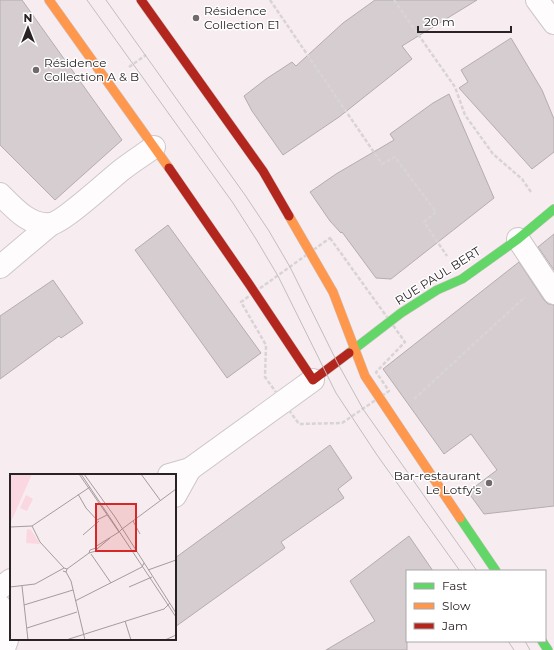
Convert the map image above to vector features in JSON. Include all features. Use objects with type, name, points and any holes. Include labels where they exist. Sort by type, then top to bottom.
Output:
[{"type":"main road","points":[[49,0],[252,287],[313,380]]},
{"type":"main road","points":[[141,0],[263,171],[333,292],[365,376],[495,570]]},
{"type":"main road","name":"RUE PAUL BERT","points":[[313,380],[401,313],[437,290],[462,279],[518,239],[551,212]]},
{"type":"street","points":[[537,0],[554,23]]},
{"type":"street","points":[[0,267],[51,224],[63,218],[121,171],[154,147]]},
{"type":"street","points":[[0,194],[18,212],[35,223],[51,224]]},
{"type":"street","points":[[518,239],[549,286]]},
{"type":"street","points":[[173,474],[190,469],[313,380]]},
{"type":"street","points":[[176,494],[190,469]]},
{"type":"street","points":[[0,588],[10,581]]},
{"type":"street","points":[[3,650],[8,641],[6,616]]},
{"type":"path","points":[[270,0],[382,164],[395,157],[436,212],[424,222],[462,279]]},
{"type":"path","points":[[394,0],[455,87],[465,115],[493,154],[522,179],[551,212]]},
{"type":"path","points":[[107,82],[169,39]]},
{"type":"path","points":[[391,416],[408,405],[549,286]]},
{"type":"building","name":"Résidence Collection A & B","points":[[0,0],[22,0],[122,140],[55,200],[0,145]]},
{"type":"building","points":[[375,0],[477,0],[402,46],[412,59],[339,117],[283,155],[252,111],[244,96],[292,62],[296,66],[343,23]]},
{"type":"building","points":[[511,38],[542,90],[554,119],[554,152],[532,169],[459,88],[468,82],[461,70]]},
{"type":"building","points":[[449,94],[494,198],[391,279],[376,278],[342,232],[341,233],[330,221],[310,192],[336,174],[394,140],[390,134],[433,103]]},
{"type":"building","points":[[168,225],[261,353],[227,378],[135,250]]},
{"type":"building","points":[[554,234],[554,270],[538,247]]},
{"type":"building","points":[[519,262],[544,300],[548,304],[554,305],[554,506],[484,514],[468,492],[497,470],[471,434],[444,454],[383,369]]},
{"type":"building","points":[[53,280],[83,323],[61,338],[59,336],[0,379],[0,316]]},
{"type":"building","points":[[330,445],[352,478],[338,489],[344,498],[281,542],[285,548],[176,626],[176,557]]},
{"type":"building","points":[[409,536],[432,570],[406,570],[407,650],[326,650],[375,621],[350,581]]},
{"type":"tram line","points":[[87,0],[233,203],[278,276],[336,393],[377,455],[459,570]]},
{"type":"tram line","points":[[106,0],[269,231],[290,267],[337,362],[363,409],[476,570]]},
{"type":"tram line","points":[[509,642],[514,650]]},
{"type":"tram line","points":[[526,642],[530,650]]},
{"type":"traffic: fast","points":[[349,353],[401,313],[437,290],[462,279],[518,239],[554,209]]},
{"type":"traffic: fast","points":[[460,518],[495,570]]},
{"type":"traffic: fast","points":[[543,642],[548,650]]},
{"type":"traffic: slow","points":[[49,0],[169,168]]},
{"type":"traffic: slow","points":[[289,216],[333,292],[365,376],[460,518]]},
{"type":"traffic: jam","points":[[141,0],[263,171],[289,216]]},
{"type":"traffic: jam","points":[[169,168],[313,380],[349,353]]},
{"type":"place","name":"Résidence Collection E1","points":[[196,18]]},
{"type":"place","name":"Résidence Collection A & B","points":[[36,70]]},
{"type":"place","name":"Bar-restaurant Le Lotfy's","points":[[489,483]]}]
